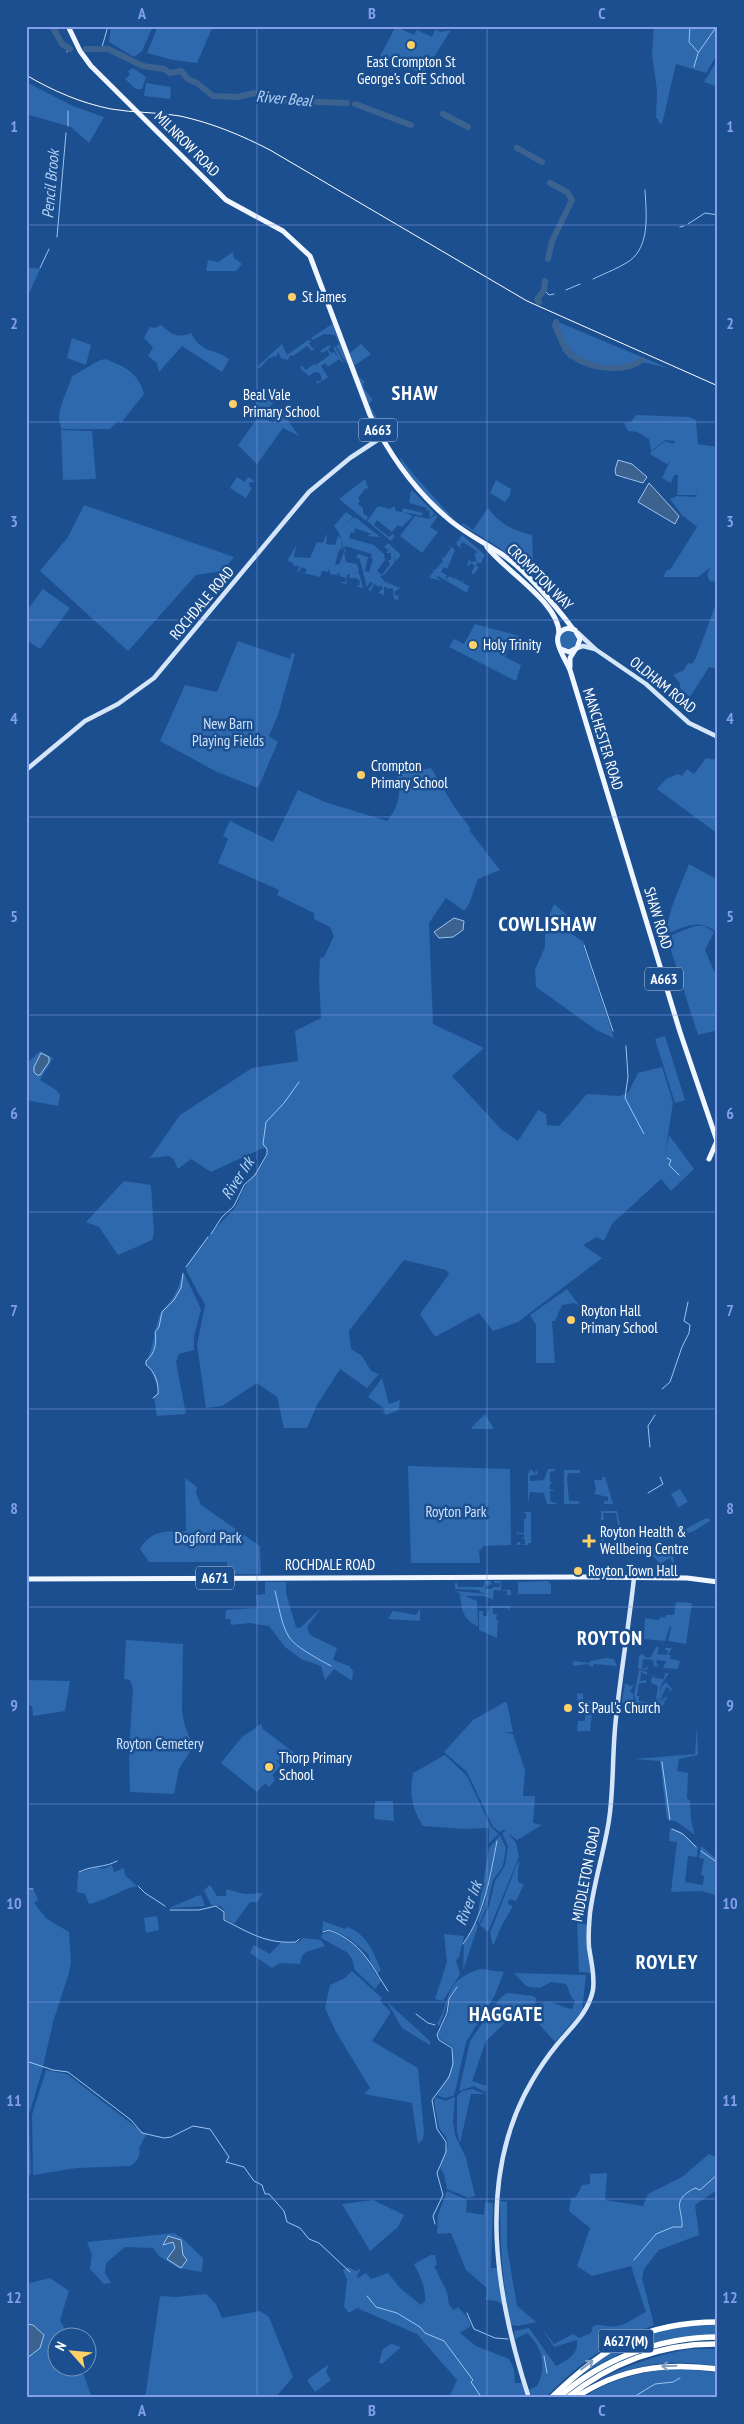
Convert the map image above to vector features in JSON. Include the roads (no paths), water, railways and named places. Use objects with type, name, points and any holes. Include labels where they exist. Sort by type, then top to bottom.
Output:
[{"type":"highway","name":"A627(M)","points":[[551,2398],[600,2355],[634,2337],[681,2324],[718,2322]]},
{"type":"highway","name":"A627(M)","points":[[558,2398],[598,2369],[635,2352],[678,2340],[718,2337]]},
{"type":"highway","name":"A627(M)","points":[[567,2398],[604,2372],[641,2356],[669,2348],[718,2344]]},
{"type":"highway","name":"A627(M)","points":[[575,2398],[608,2380],[638,2369],[673,2365],[718,2369]]},
{"type":"main road","name":"MILNROW ROAD","points":[[68,26],[75,43],[86,60],[226,200],[283,231],[310,256]]},
{"type":"main road","name":"CROMPTON WAY","points":[[310,256],[370,415],[382,437],[413,482],[432,504],[458,528],[495,549],[514,564],[575,631]]},
{"type":"main road","name":"ROCHDALE ROAD","points":[[26,770],[85,720],[118,704],[154,678],[313,488],[350,458],[382,437]]},
{"type":"main road","name":"CROMPTON WAY","points":[[487,546],[526,584],[546,607],[556,620],[559,634]]},
{"type":"main road","points":[[559,634],[564,629],[575,631],[580,639],[570,658],[570,670]]},
{"type":"main road","name":"OLDHAM ROAD","points":[[575,631],[595,649],[646,684],[689,723],[718,737]]},
{"type":"main road","name":"A663","points":[[559,634],[557,641],[561,649]]},
{"type":"main road","points":[[561,649],[569,652],[583,646],[595,649]]},
{"type":"main road","name":"MANCHESTER ROAD","points":[[561,649],[570,670],[613,814]]},
{"type":"main road","name":"SHAW ROAD","points":[[613,814],[680,1032],[717,1142]]},
{"type":"main road","points":[[709,1159],[717,1142]]},
{"type":"main road","name":"ROCHDALE ROAD","points":[[26,1580],[634,1578]]},
{"type":"main road","name":"A671","points":[[634,1578],[710,1579],[718,1582]]},
{"type":"main road","name":"MIDDLETON ROAD","points":[[529,2398],[509,2329],[497,2252],[497,2217],[501,2171],[508,2138],[522,2099],[548,2057],[584,2015],[593,1990],[594,1976],[588,1941],[589,1921],[609,1818],[616,1717],[626,1637],[633,1604],[634,1578]]},
{"type":"waterway","name":"River Beal","points":[[52,26],[62,44],[70,49]]},
{"type":"waterway","points":[[96,50],[102,47],[108,26]]},
{"type":"waterway","points":[[690,26],[689,42],[698,52]]},
{"type":"waterway","points":[[694,67],[698,53],[717,26]]},
{"type":"waterway","name":"River Beal","points":[[86,49],[108,49],[143,66],[164,69],[170,73],[181,71],[188,79],[197,83],[213,96],[238,97],[254,93],[271,100],[347,103]]},
{"type":"waterway","name":"River Beal","points":[[355,104],[411,125]]},
{"type":"waterway","name":"Pencil Brook","points":[[68,111],[68,126]]},
{"type":"waterway","name":"River Beal","points":[[443,114],[468,127]]},
{"type":"waterway","name":"Pencil Brook","points":[[57,237],[66,133]]},
{"type":"waterway","name":"River Beal","points":[[517,148],[542,162]]},
{"type":"waterway","name":"River Beal","points":[[548,259],[552,241],[572,200],[567,192],[550,183]]},
{"type":"waterway","points":[[593,279],[626,263],[639,250],[643,242],[646,225],[645,190]]},
{"type":"waterway","points":[[688,224],[705,213],[718,215]]},
{"type":"waterway","points":[[680,227],[684,226]]},
{"type":"waterway","name":"Pencil Brook","points":[[40,268],[49,249]]},
{"type":"waterway","name":"River Beal","points":[[539,302],[537,299],[544,290],[545,281]]},
{"type":"waterway","points":[[566,290],[580,284]]},
{"type":"waterway","points":[[544,290],[549,295],[554,294]]},
{"type":"waterway","name":"River Beal","points":[[556,322],[555,326],[565,348],[583,362],[614,368],[625,367],[642,360]]},
{"type":"waterway","points":[[584,945],[613,1031]]},
{"type":"waterway","points":[[626,1046],[628,1077],[625,1098],[644,1134]]},
{"type":"waterway","name":"River Irk","points":[[211,1234],[222,1217],[234,1206],[244,1185],[255,1175],[267,1154],[267,1149],[263,1144],[266,1122],[284,1103],[299,1082]]},
{"type":"waterway","points":[[667,1158],[671,1160],[669,1165],[679,1175]]},
{"type":"waterway","name":"River Irk","points":[[186,1267],[208,1237]]},
{"type":"waterway","name":"River Irk","points":[[153,1398],[158,1394],[158,1386],[154,1374],[146,1365],[146,1361],[155,1348],[155,1332],[159,1327],[162,1312],[174,1300],[181,1288],[183,1274]]},
{"type":"waterway","points":[[662,1389],[670,1382],[689,1333],[690,1325],[684,1321],[688,1302]]},
{"type":"waterway","points":[[650,1447],[648,1426],[655,1415]]},
{"type":"waterway","points":[[648,1493],[663,1484],[660,1477]]},
{"type":"waterway","name":"River Irk","points":[[275,1591],[282,1621],[289,1637],[302,1649],[331,1666]]},
{"type":"waterway","points":[[662,1762],[670,1820]]},
{"type":"waterway","points":[[672,1829],[683,1834],[696,1847]]},
{"type":"waterway","name":"River Irk","points":[[463,1944],[482,1907],[497,1841]]},
{"type":"waterway","points":[[701,1851],[718,1863]]},
{"type":"waterway","points":[[79,1872],[117,1861]]},
{"type":"waterway","points":[[138,1886],[165,1906]]},
{"type":"waterway","points":[[26,1889],[33,1889]]},
{"type":"waterway","points":[[170,1910],[199,1910],[216,1906],[224,1912],[224,1920],[258,1937],[285,1942],[296,1942],[299,1939]]},
{"type":"waterway","points":[[323,1932],[329,1930],[357,1947],[388,1991]]},
{"type":"waterway","name":"River Irk","points":[[435,2224],[433,2216],[443,2195],[437,2173],[446,2152],[446,2142],[437,2129],[432,2100],[449,2077],[453,2064],[452,2048],[439,2040],[437,2035],[447,2013],[449,1999],[457,1987]]},
{"type":"waterway","points":[[416,2014],[428,2023],[435,2025]]},
{"type":"waterway","points":[[26,2061],[53,2070],[68,2072],[131,2120],[142,2133],[164,2138],[171,2137],[193,2126],[210,2129],[229,2157],[226,2162],[244,2167],[254,2181],[262,2185],[265,2194],[269,2194],[284,2211],[287,2222],[300,2228],[309,2239],[319,2243],[350,2272]]},
{"type":"waterway","points":[[634,2260],[656,2234],[673,2227],[682,2227],[680,2201],[695,2188],[700,2190],[718,2174]]},
{"type":"waterway","points":[[367,2296],[376,2307],[397,2313],[420,2327],[425,2333],[444,2341],[473,2380],[471,2382],[482,2398]]},
{"type":"waterway","name":"River Irk","points":[[467,2313],[474,2329],[495,2338],[508,2339]]},
{"type":"waterway","name":"River Irk","points":[[544,2356],[547,2373]]},
{"type":"waterway","points":[[632,2398],[655,2384],[673,2382],[680,2378]]},
{"type":"tram line","points":[[26,75],[78,100],[111,109],[180,116],[215,126],[248,139],[270,150],[527,301],[718,386]]},
{"type":"place","name":"East Crompton St George's CofE School","points":[[411,45]]},
{"type":"place","name":"St James","points":[[292,297]]},
{"type":"place","name":"Beal Vale Primary School","points":[[233,404]]},
{"type":"place","name":"Holy Trinity","points":[[473,645]]},
{"type":"place","name":"Crompton Primary School","points":[[361,775]]},
{"type":"place","name":"Royton Hall Primary School","points":[[571,1320]]},
{"type":"place","name":"Royton Health & Wellbeing Centre","points":[[589,1541]]},
{"type":"place","name":"Royton Town Hall","points":[[578,1571]]},
{"type":"place","name":"St Paul's Church","points":[[568,1708]]},
{"type":"place","name":"Thorp Primary School","points":[[269,1767]]},
{"type":"district","name":"SHAW","points":[[415,393]]},
{"type":"district","name":"COWLISHAW","points":[[548,924]]},
{"type":"district","name":"ROYTON","points":[[610,1638]]},
{"type":"district","name":"ROYLEY","points":[[667,1962]]},
{"type":"district","name":"HAGGATE","points":[[506,2014]]},
{"type":"park label","name":"New Barn Playing Fields","points":[[228,732]]},
{"type":"park label","name":"Royton Park","points":[[456,1512]]},
{"type":"park label","name":"Dogford Park","points":[[208,1538]]},
{"type":"park label","name":"Royton Cemetery","points":[[160,1744]]}]
